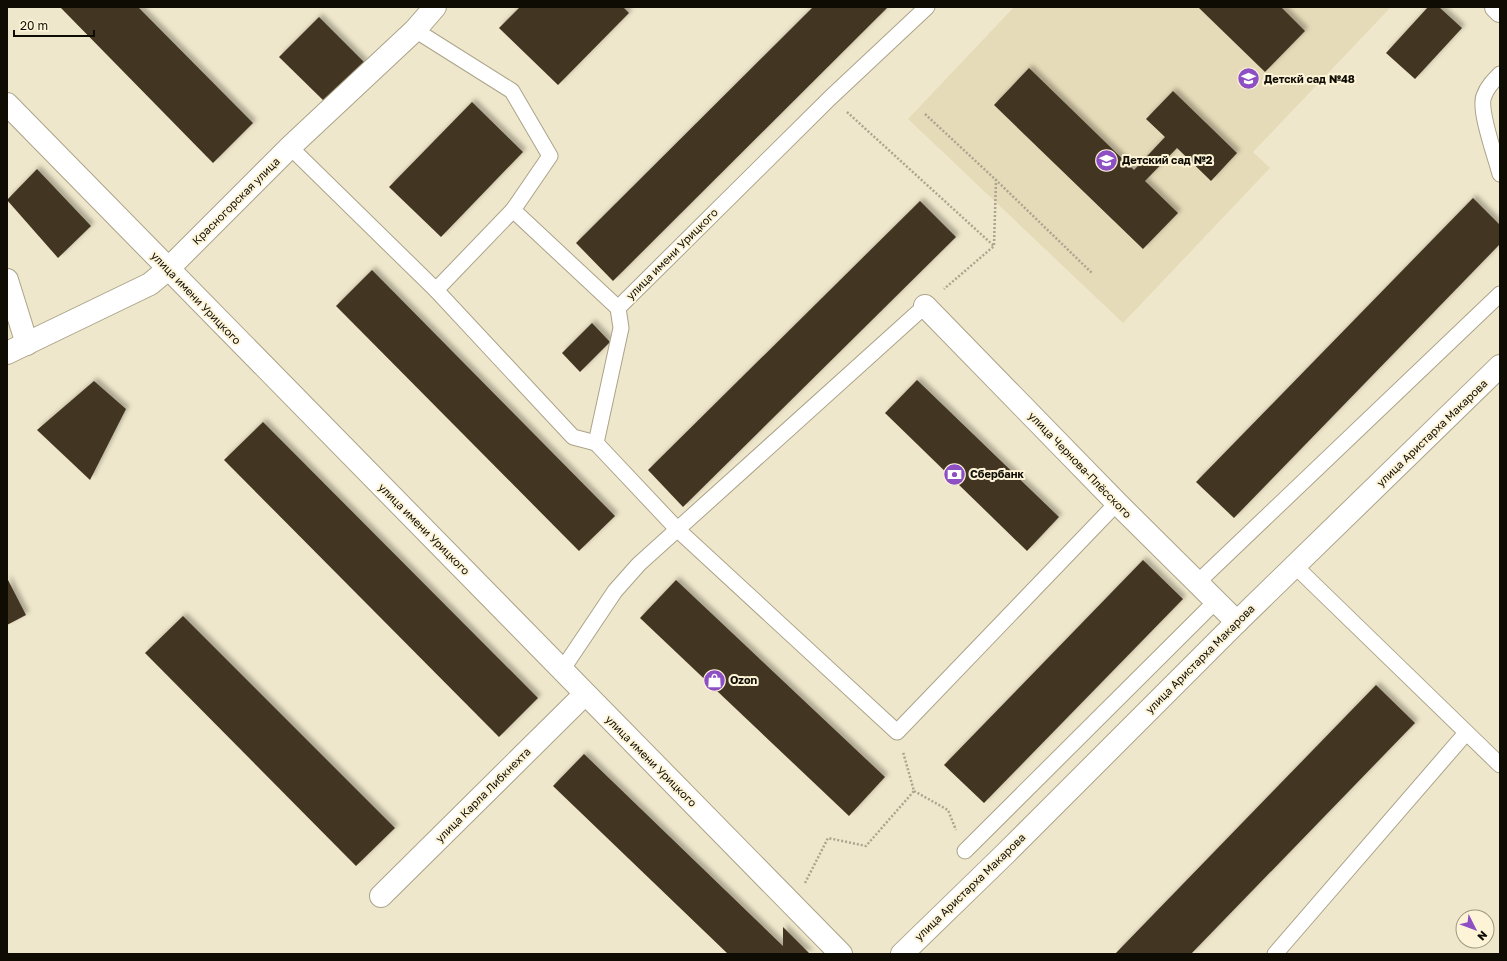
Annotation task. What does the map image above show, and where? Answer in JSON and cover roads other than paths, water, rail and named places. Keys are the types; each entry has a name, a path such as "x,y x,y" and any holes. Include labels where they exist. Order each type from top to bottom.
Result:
{"street":[{"name":"Красногорская улица","path":"7,354 150,284 168,269 290,147 415,30 435,7"},
{"path":"1496,7 1500,11"},
{"name":"улица имени Урицкого","path":"7,104 841,954"},
{"path":"7,280 27,344"},
{"name":"улица Чернова-Плёсского","path":"925,306 1117,503 1237,622"},
{"name":"улица Аристарха Макарова","path":"902,954 1237,622 1500,366"},
{"name":"улица Карла Либкнехта","path":"381,896 585,694"}],"lane":[{"name":"улица имени Урицкого","path":"513,210 618,308 831,96 927,7"},
{"path":"415,30 512,91 550,156 513,210 436,290"},
{"path":"1500,74 1490,84 1483,97 1482,108 1500,174"},
{"path":"290,147 436,290 573,437 596,443 678,530 897,732 1117,503"},
{"path":"1197,583 1500,294"},
{"path":"562,670 615,591 639,564 925,306"},
{"path":"596,443 621,328 618,308"},
{"path":"1295,566 1500,765"},
{"path":"965,851 1216,601"},
{"path":"1275,954 1466,733"}],"place":[{"name":"Детскй сад №48","path":"1249,79"},
{"name":"Детский сад №2","path":"1107,160"},
{"name":"Сбербанк","path":"955,474"},
{"name":"Ozon","path":"715,680"}]}
